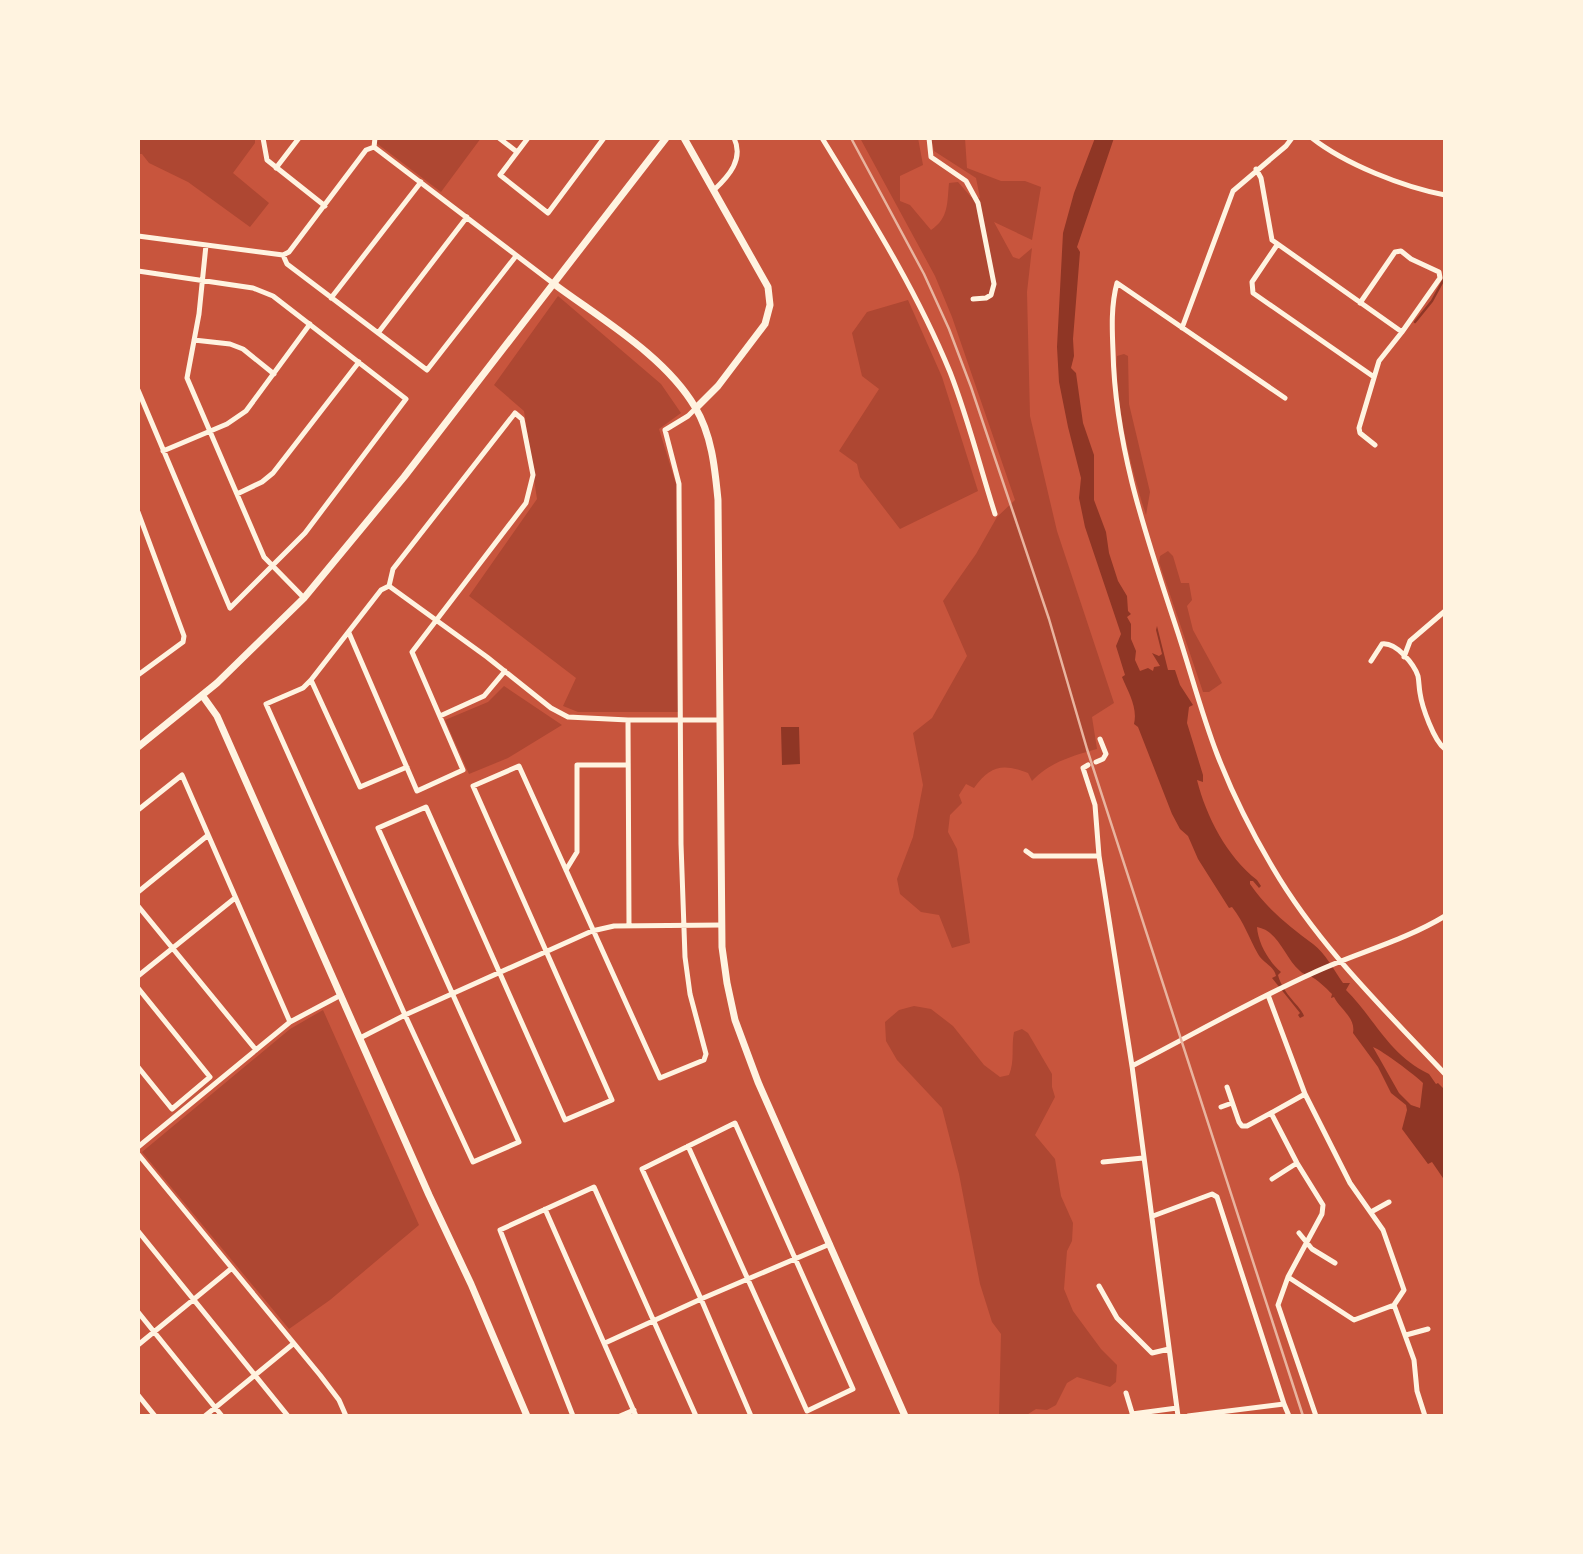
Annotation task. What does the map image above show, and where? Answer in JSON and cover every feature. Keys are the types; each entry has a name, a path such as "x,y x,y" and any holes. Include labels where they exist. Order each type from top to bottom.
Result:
{"street":[{"path":"263,138 267,159 325,206"},
{"path":"276,168 299,138"},
{"path":"374,147 375,138"},
{"path":"499,138 517,152"},
{"path":"528,138 500,175 548,213 604,138"},
{"path":"138,747 202,695 304,598 404,477 666,138"},
{"path":"389,586 381,590 303,688 266,704 473,1162 519,1142 378,828 426,807 565,1120 612,1100 473,786 519,766 660,1078 704,1060 706,1054 690,994 685,957 681,844 679,484 665,430 688,416 718,386 765,324 770,295 764,279 684,138"},
{"path":"714,190 737,161 738,148 734,138"},
{"path":"822,138 886,241 930,326 963,408 995,514"},
{"path":"929,138 931,157 966,181 978,203 994,284 991,295 973,299"},
{"path":"1182,328 1233,191 1292,138"},
{"path":"1312,138 1333,155 1421,190 1445,195"},
{"path":"374,147 658,363 677,382 696,408 708,438 716,479 722,925 727,983 735,1020 758,1082 905,1416"},
{"path":"138,236 283,255 289,253 366,150 374,147"},
{"path":"1256,169 1261,178 1272,240 1402,332"},
{"path":"331,298 421,182"},
{"path":"378,333 467,217"},
{"path":"206,245 187,378 264,557 304,598"},
{"path":"1277,245 1251,282 1252,293 1374,377"},
{"path":"1360,303 1395,252 1401,251 1411,259 1439,272 1440,278 1379,361 1359,428 1360,433 1375,445"},
{"path":"283,255 287,264 427,370 516,256"},
{"path":"138,271 253,288 273,296 406,399 305,533 230,608 138,390"},
{"path":"1285,398 1116,283 1113,298 1114,382 1119,425 1134,496 1216,751 1233,792 1274,869 1339,961 1445,1074"},
{"path":"163,451 236,419 246,411 310,324"},
{"path":"194,340 230,344 243,349 274,374"},
{"path":"237,494 262,482 273,473 359,362"},
{"path":"349,633 417,791 463,771 412,653 526,503 533,475 522,419 515,413 393,569 389,586"},
{"path":"138,512 184,636 183,642 138,675"},
{"path":"389,586 568,718 720,720"},
{"path":"1405,657 1410,641 1445,611"},
{"path":"1371,661 1382,644 1386,643 1405,657 1418,677 1420,694 1435,735 1445,749"},
{"path":"440,716 484,696 505,671"},
{"path":"311,680 360,787 407,767"},
{"path":"202,695 217,716 471,1284 527,1416"},
{"path":"628,720 629,926"},
{"path":"1096,762 1106,754 1100,739"},
{"path":"566,870 577,852 577,765 628,765"},
{"path":"1088,765 1083,768 1095,805 1100,856 1153,1216 1178,1416"},
{"path":"138,810 182,775 290,1022"},
{"path":"138,892 207,836"},
{"path":"1026,850 1033,856 1100,856"},
{"path":"138,976 235,898"},
{"path":"138,906 256,1050"},
{"path":"1132,1066 1270,993 1339,961 1427,927 1445,916"},
{"path":"360,1038 405,1015 593,931 614,926 722,925"},
{"path":"138,988 210,1077 172,1109 138,1067"},
{"path":"1270,993 1305,1094 1350,1183 1383,1230 1405,1290 1394,1305 1354,1320 1288,1277"},
{"path":"138,1147 290,1022 341,995"},
{"path":"1227,1087 1242,1126 1247,1126 1305,1094"},
{"path":"1221,1107 1232,1103"},
{"path":"1270,1113 1323,1206 1322,1214 1288,1277 1278,1305 1316,1416"},
{"path":"688,1146 807,1411 853,1389 735,1123 688,1146 642,1169 751,1416"},
{"path":"138,1154 320,1375 339,1400 346,1416"},
{"path":"1111,1154 1112,1161"},
{"path":"1103,1162 1143,1158"},
{"path":"1272,1179 1297,1163"},
{"path":"573,1416 500,1230 594,1187 696,1416"},
{"path":"1153,1216 1212,1194 1217,1196 1289,1416"},
{"path":"1371,1212 1389,1202"},
{"path":"545,1209 635,1413 620,1416"},
{"path":"138,1231 288,1416"},
{"path":"1299,1233 1312,1249 1335,1263"},
{"path":"605,1343 830,1244"},
{"path":"138,1345 232,1268"},
{"path":"1099,1286 1117,1318 1152,1353 1169,1349"},
{"path":"1394,1305 1414,1360 1425,1416"},
{"path":"138,1312 222,1416"},
{"path":"1406,1335 1428,1329"},
{"path":"205,1416 293,1344"},
{"path":"1126,1392 1132,1415 1177,1408"},
{"path":"138,1395 155,1416"},
{"path":"1188,1416 1230,1413 1284,1404"}],"shaded area":[{"path":"138,138 255,138 255,143 233,173 269,203 250,227 188,182 149,163 142,154 138,154"},
{"path":"378,138 481,138 441,192 375,142"},
{"path":"860,138 918,138 923,165 900,176 900,201 910,205 931,230 944,215 949,183 958,182 971,197 980,198 976,178 934,151 931,138 965,138 967,168 1001,181 1025,181 1041,187 1032,240 994,222 1013,257 1019,259 1032,248 1027,292 1030,416 1057,531 1114,703 1092,717 1097,749 1054,764 1032,781 1028,773 1011,768 997,768 974,788 966,784 959,795 962,803 950,815 948,832 957,849 970,943 952,948 939,915 921,912 900,894 897,879 913,837 923,785 913,733 932,718 967,656 943,601 976,554 997,517 1015,500 952,317 935,276"},
{"path":"1095,138 1114,138 1077,247 1080,252 1071,368 1076,373 1083,423 1094,455 1094,500 1106,532 1118,581 1127,596 1128,611 1131,614 1127,617 1131,624 1135,660 1140,671 1148,668 1153,671 1154,667 1160,666 1152,653 1159,656 1162,654 1157,626 1168,670 1175,670 1180,685 1193,705 1189,707 1187,723 1203,775 1203,782 1197,780 1206,808 1227,848 1257,880 1261,886 1259,888 1253,881 1250,881 1250,884 1271,909 1317,948 1343,983 1350,983 1346,990 1393,1047 1429,1074 1436,1084 1445,1090 1445,1181 1432,1162 1428,1164 1402,1129 1406,1105 1391,1093 1378,1067 1353,1033 1347,1014 1334,997 1331,998 1332,994 1324,986 1294,965 1271,934 1257,927 1265,952 1281,972 1278,975 1280,982 1304,1016 1300,1018 1300,1013 1272,978 1276,976 1273,970 1258,954 1240,918 1232,907 1229,908 1198,859 1188,836 1180,829 1138,727 1134,724 1134,706 1122,677 1125,675 1116,646 1121,634 1085,527 1079,498 1081,478 1059,382 1057,347 1063,233 1074,193","holes":["1373,1047 1423,1083 1420,1108 1411,1105 1399,1093"]},
{"path":"558,296 661,384 681,413 659,429 676,484 678,712 578,712 563,706 576,678 469,596 537,499 524,411 494,385"},
{"path":"908,300 942,377 978,491 900,529 860,477 857,464 839,451 879,389 862,376 852,333 867,312"},
{"path":"1117,356 1128,356 1129,404 1150,492 1146,515 1121,415"},
{"path":"1168,551 1173,556 1181,583 1189,583 1192,600 1187,606 1193,630 1222,683 1209,692 1203,692 1159,562 1160,556"},
{"path":"504,686 562,725 508,758 469,774 445,720 488,702"},
{"path":"781,727 799,727 800,764 782,765"},
{"path":"914,1006 931,1009 953,1026 984,1065 1000,1077 1009,1075 1014,1032 1022,1029 1028,1033 1052,1074 1055,1097 1035,1135 1055,1159 1061,1196 1073,1223 1072,1241 1067,1251 1064,1289 1073,1311 1101,1349 1117,1365 1116,1382 1110,1387 1077,1377 1067,1383 1056,1405 1047,1410 1036,1409 1025,1416 999,1416 1001,1334 992,1322 980,1284 959,1174 942,1108 897,1060 886,1041 885,1022 899,1010"},
{"path":"323,1010 419,1225 330,1300 289,1329 142,1152 290,1029"}],"waterway":[{"path":"1415,322 1432,301 1445,277"}],"railway":[{"path":"851,138 924,274 971,387 1049,619 1087,749 1303,1416"}]}
